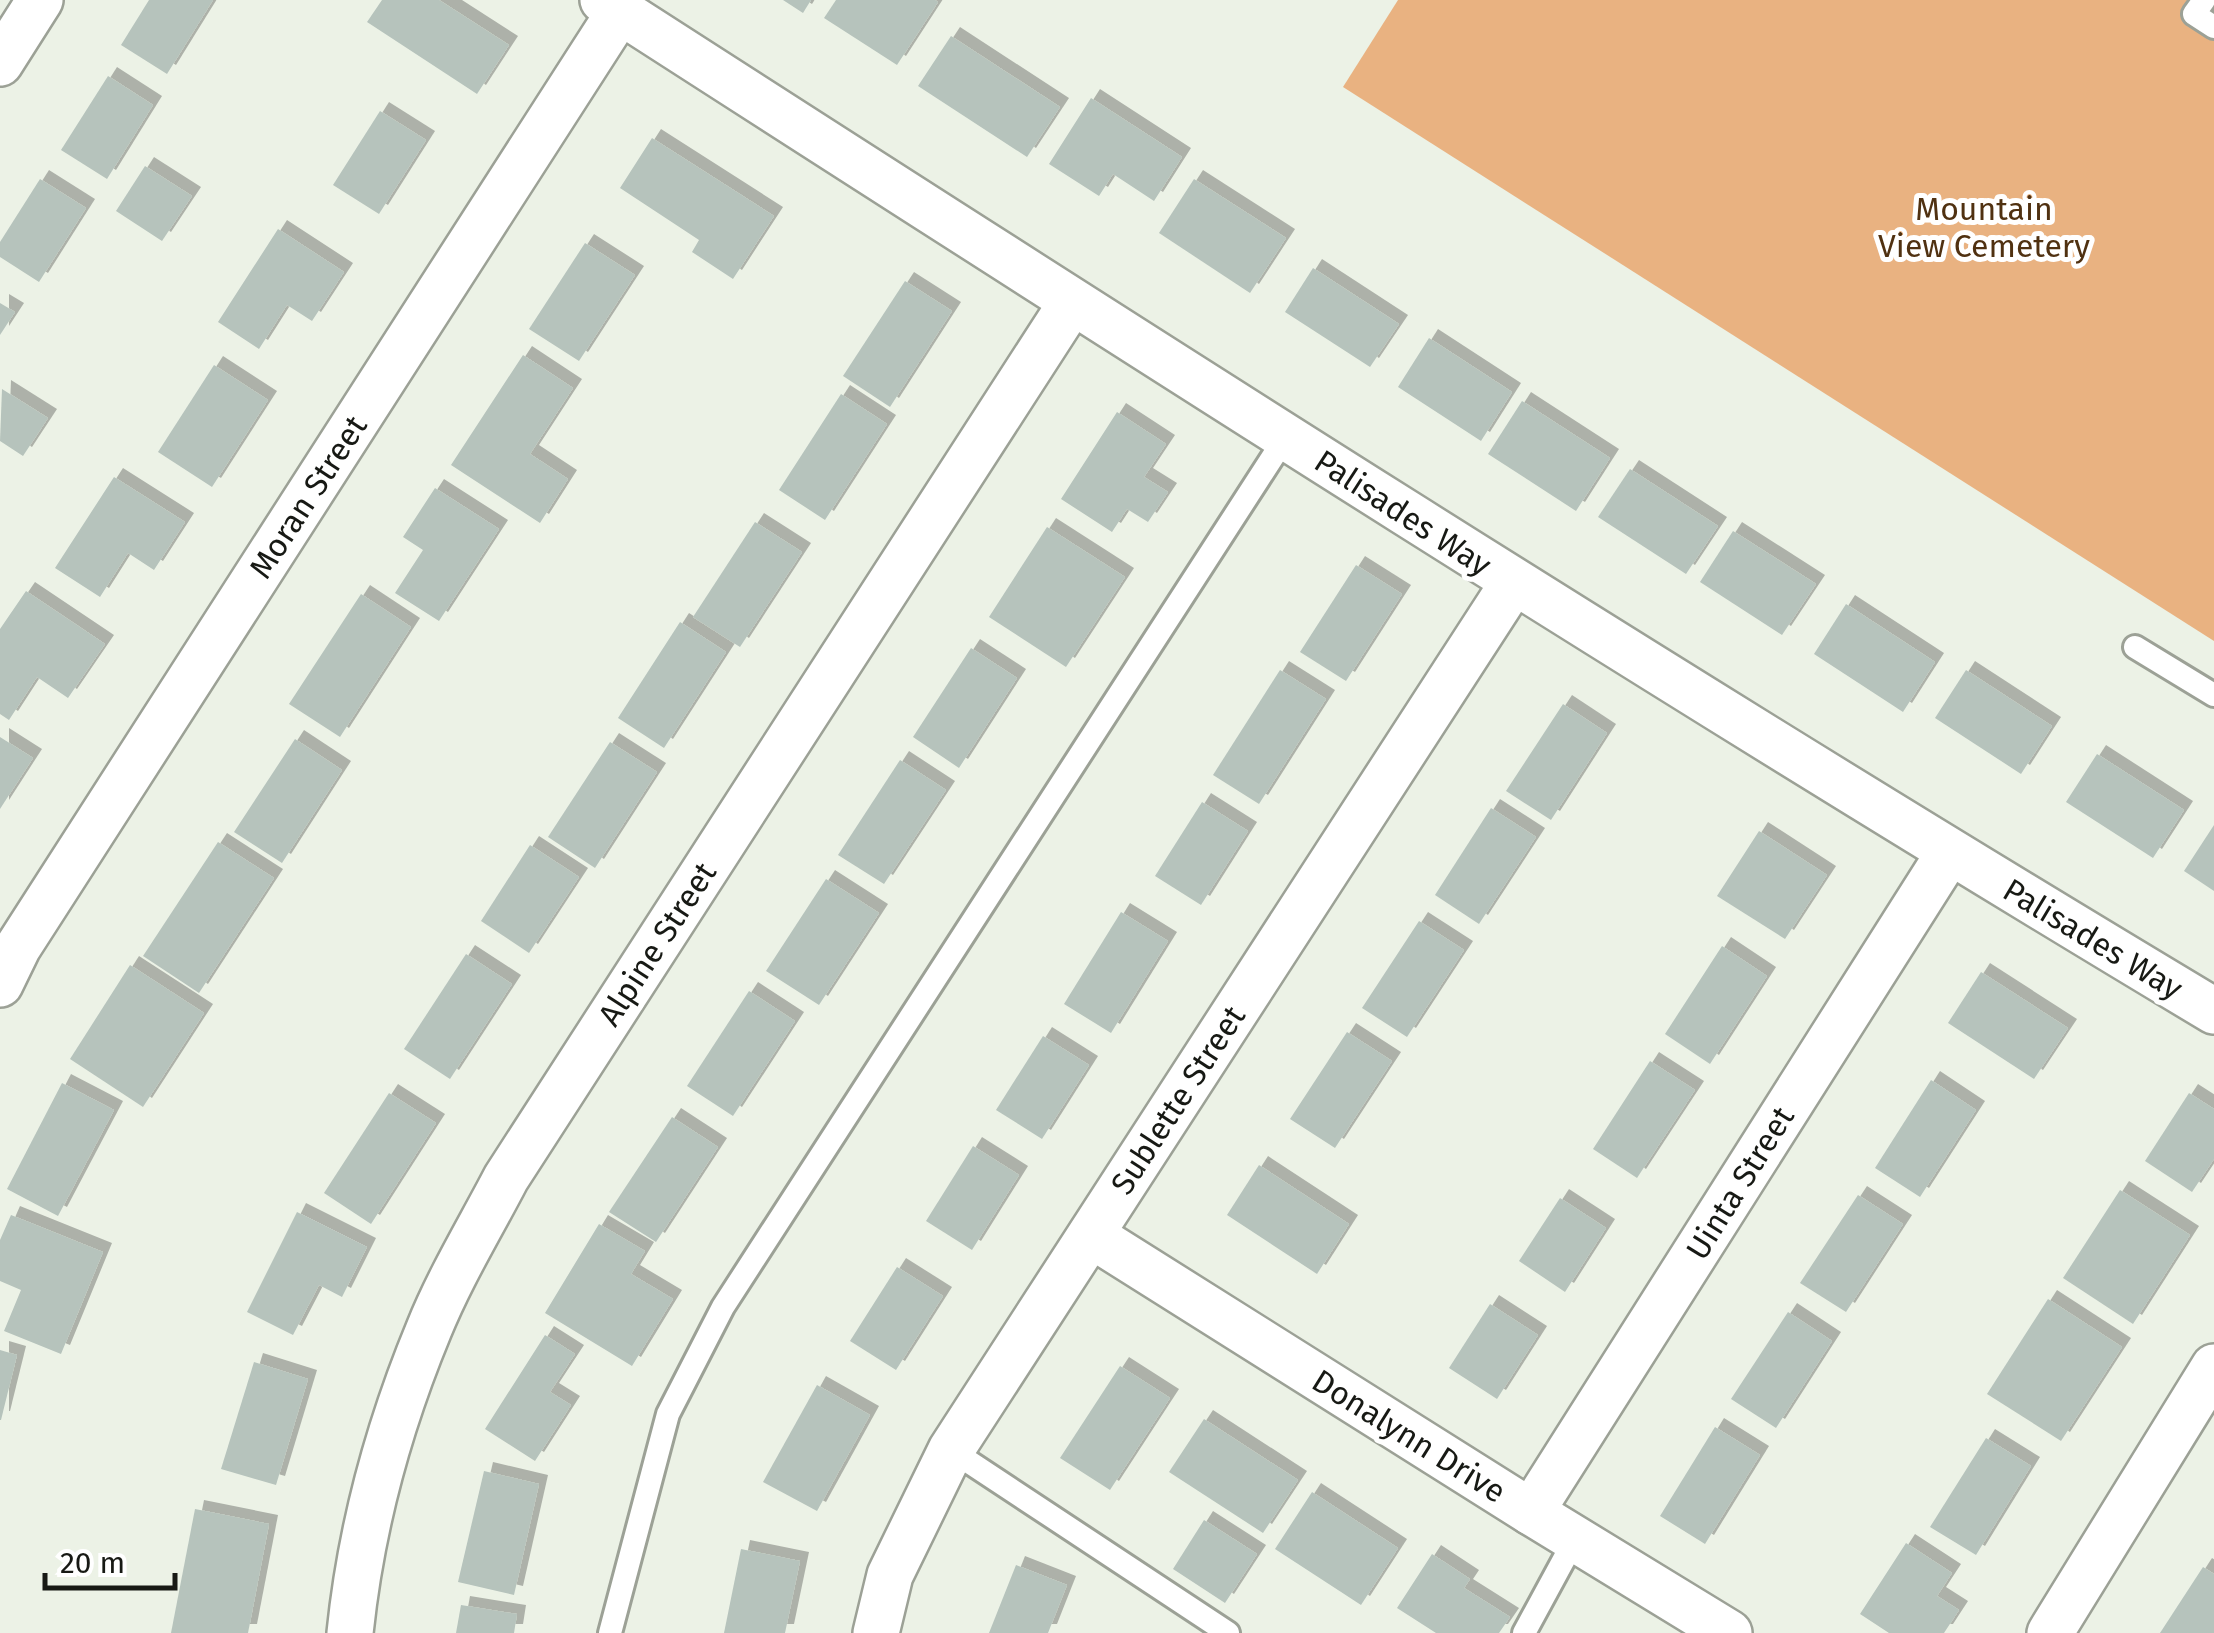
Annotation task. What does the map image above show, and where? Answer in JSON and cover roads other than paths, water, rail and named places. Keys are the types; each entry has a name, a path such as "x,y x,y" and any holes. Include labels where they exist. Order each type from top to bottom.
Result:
{"street":[{"path":"0,62 40,0"},
{"name":"Palisades Way","path":"611,6 1513,584 2214,1011"},
{"name":"Moran Street","path":"0,984 18,947 611,6"},
{"name":"Alpine Street","path":"350,1633 357,1568 383,1450 430,1326 506,1178 1072,302"},
{"name":"Sublette Street","path":"876,1633 890,1575 952,1450 1513,584"},
{"name":"Uinta Street","path":"1531,1512 1949,853"},
{"name":"Donalynn Drive","path":"1090,1235 1730,1633"},
{"path":"2050,1633 2214,1367"}],"lane":[{"path":"2204,0 2194,14 2214,27"},
{"path":"610,1633 668,1414 724,1308 1285,438"},
{"path":"2135,648 2214,695"},
{"path":"952,1450 1228,1633"},
{"path":"1524,1633 1575,1539"}],"park label":[{"name":"Mountain View Cemetery","path":"1984,228"}]}
